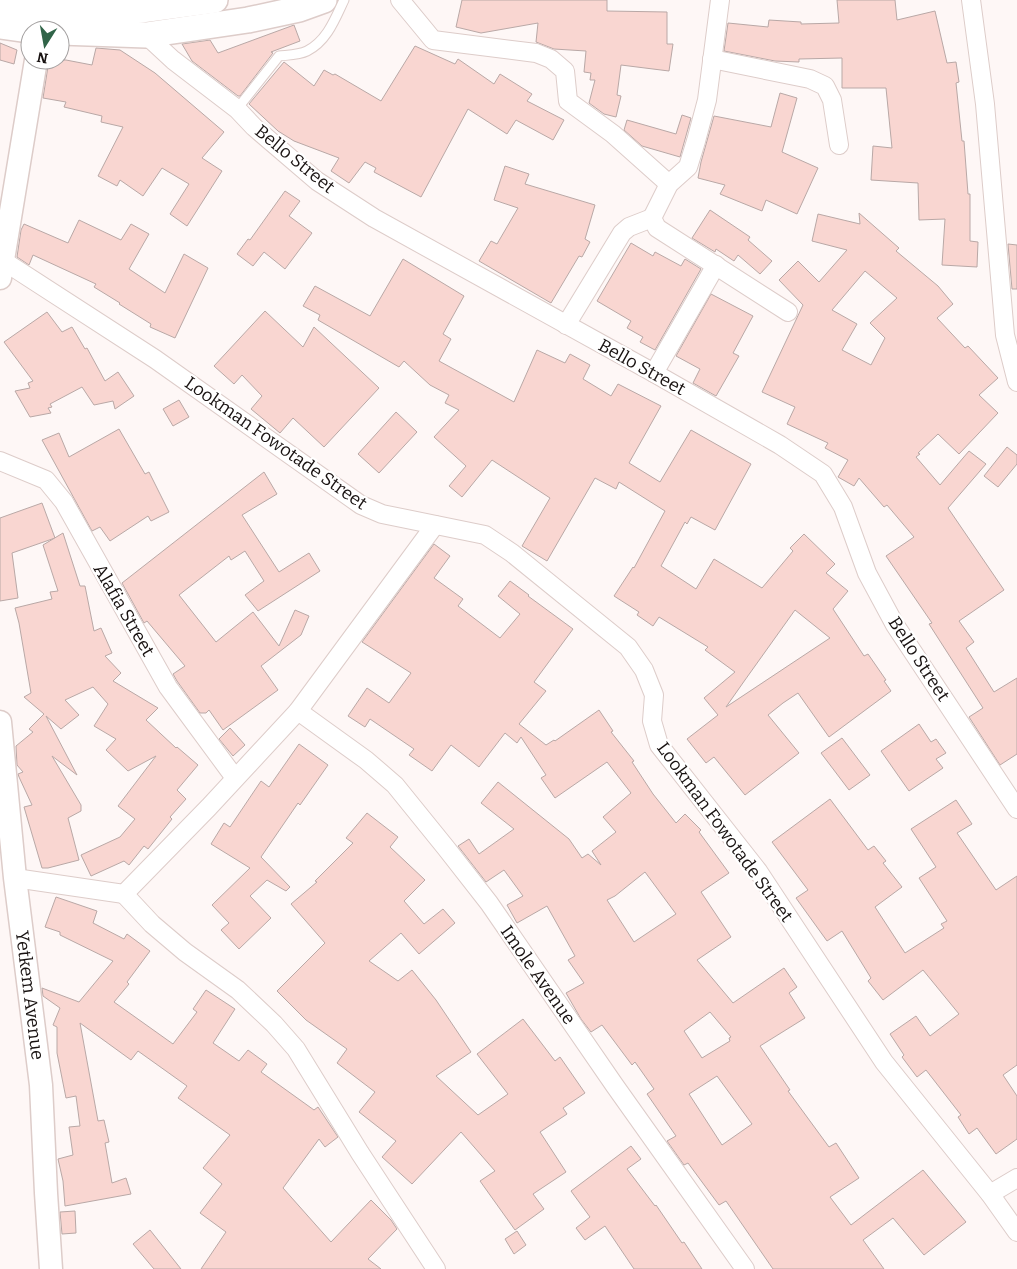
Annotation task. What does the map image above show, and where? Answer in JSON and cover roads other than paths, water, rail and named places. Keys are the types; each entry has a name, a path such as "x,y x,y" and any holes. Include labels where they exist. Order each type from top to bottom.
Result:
{"main road":[{"path":"0,4 50,12 133,11 161,4 215,0"},
{"path":"70,32 146,35 248,20 299,9 324,0"},
{"path":"0,26 20,29"}],"street":[{"path":"400,0 433,40 536,53 551,59 565,71 568,100 613,134 670,184"},
{"path":"566,325 622,233 652,218 670,184 688,167 707,100 720,0"},
{"path":"971,0 985,104 1005,335 1017,382"},
{"name":"Bello Street","path":"146,35 173,60 237,109 254,127 326,186 374,218 654,373 780,445 823,474 843,507 867,573 895,625 1017,810"},
{"path":"712,59 810,79 825,86 832,100 839,145"},
{"path":"1,269 34,70"},
{"path":"652,218 657,228 788,312"},
{"path":"654,373 716,265"},
{"name":"Lookman Fowotade Street","path":"1,269 155,360 361,505 382,514 485,535 512,553 628,647 644,670 654,695 652,721 659,745 758,871 884,1062 990,1194 1017,1232"},
{"name":"Alafia Street","path":"0,461 46,480 64,502 168,687 234,778"},
{"path":"124,894 209,807 298,711 435,525"},
{"name":"Imole Avenue","path":"298,711 366,760 395,785 446,848 489,903 615,1086 745,1269"},
{"name":"Yetkem Avenue","path":"0,722 15,878 41,1085 51,1269"},
{"path":"15,878 124,894 152,924 185,952 238,990 274,1024 296,1050 360,1153 436,1269"},
{"path":"990,1194 1017,1178"}],"lane":[{"path":"237,109 279,56 306,52 324,38 344,0"}]}
